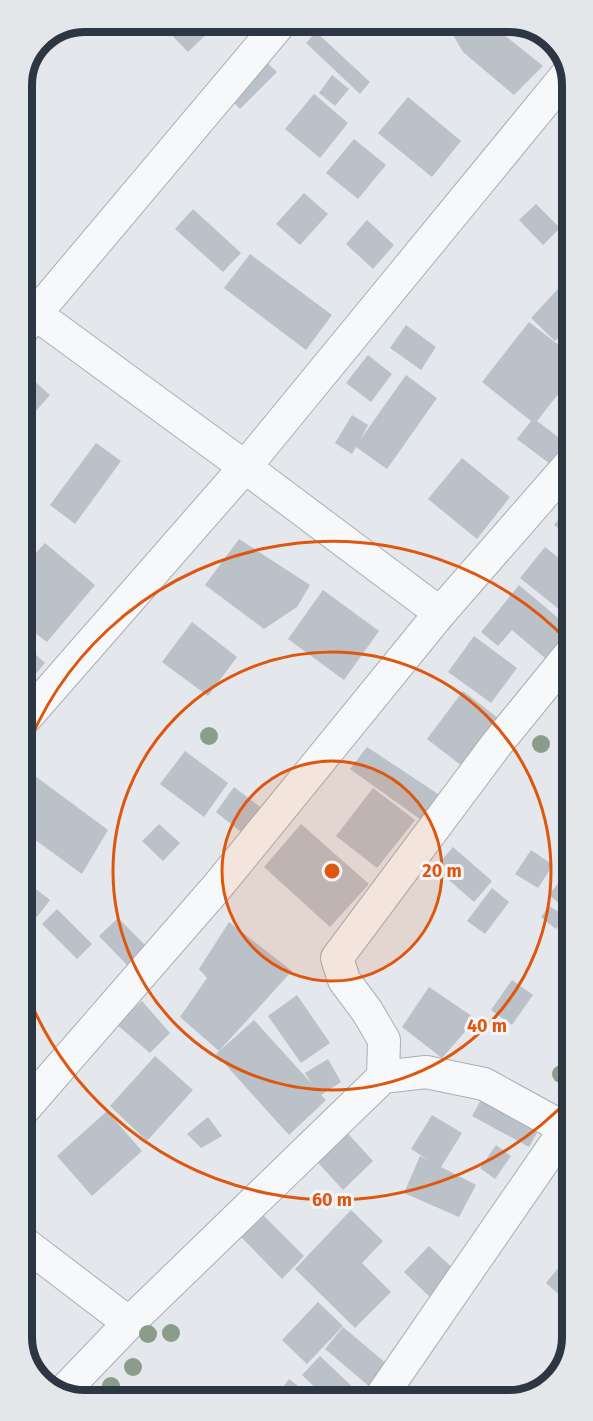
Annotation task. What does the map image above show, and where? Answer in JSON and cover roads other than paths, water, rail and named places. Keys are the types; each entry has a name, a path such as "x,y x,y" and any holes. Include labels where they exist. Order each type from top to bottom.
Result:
{"street":[{"path":"32,309 272,32"},
{"path":"32,711 245,467 562,81"},
{"path":"32,320 245,467 440,614"},
{"path":"32,1100 217,887 440,614 562,473"},
{"path":"383,1077 384,1040 367,1011 344,980 337,958 496,745 562,664"},
{"path":"68,1387 129,1323 383,1077 426,1072 484,1084 562,1122"},
{"path":"386,1390 562,1135"},
{"path":"32,1249 129,1323"}]}
